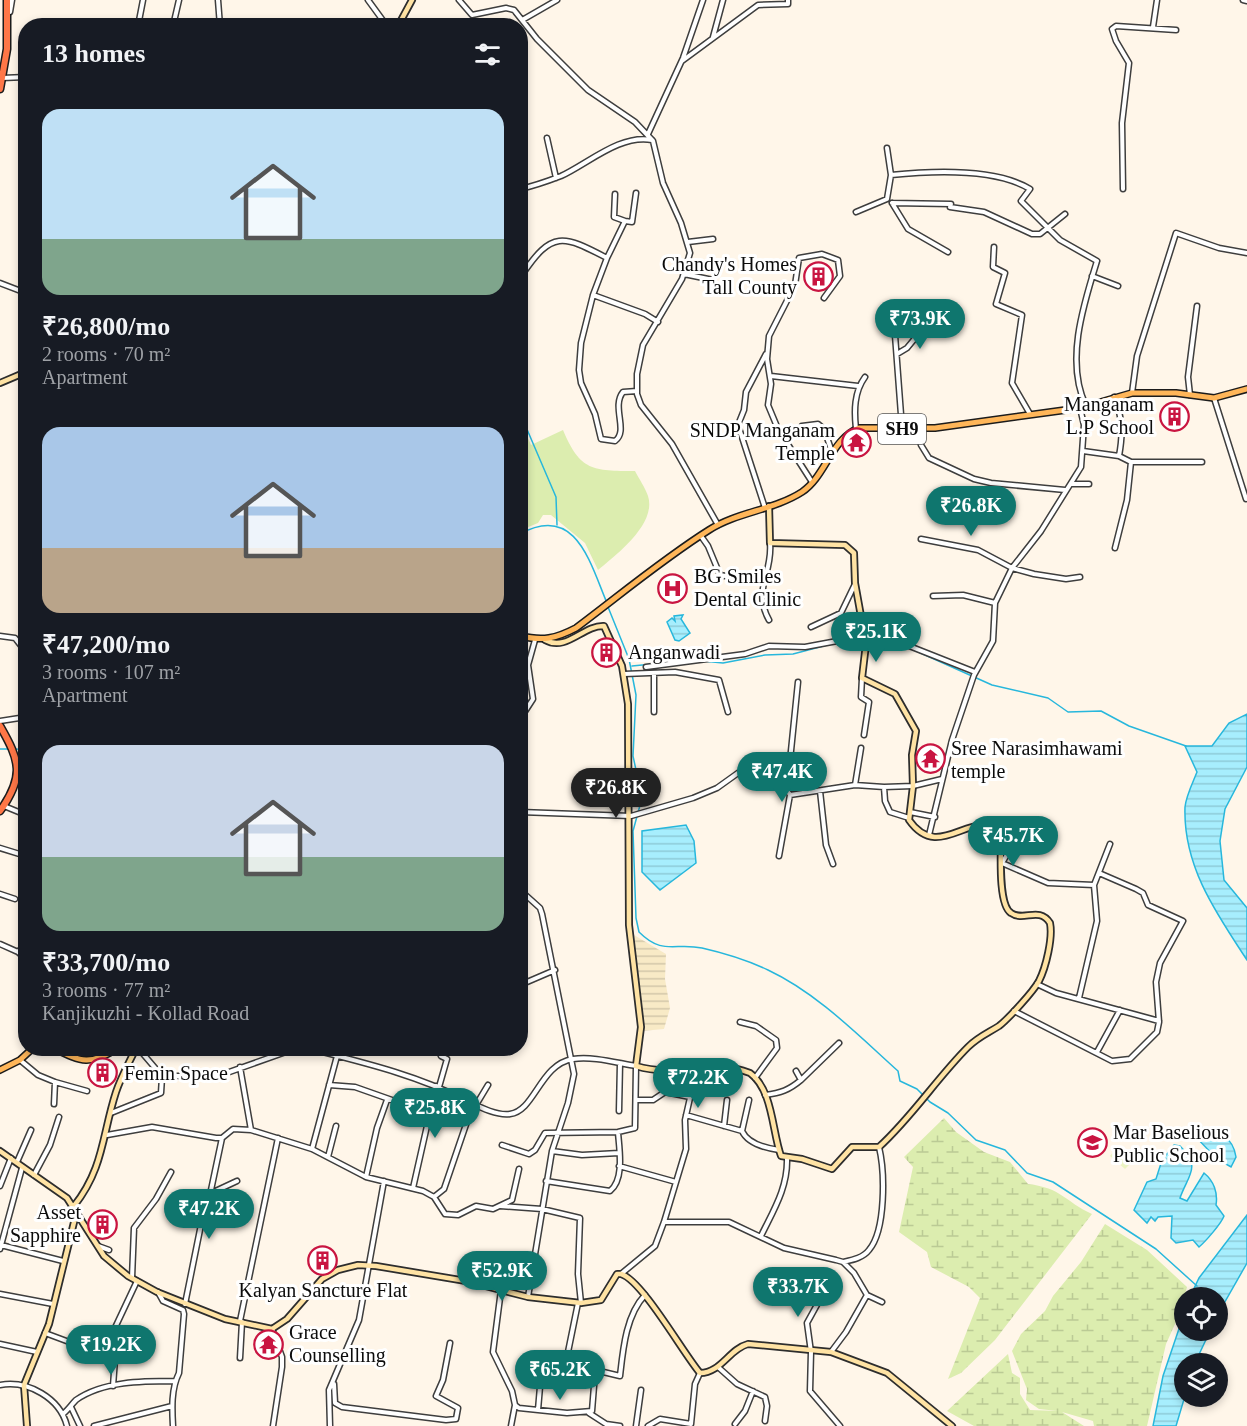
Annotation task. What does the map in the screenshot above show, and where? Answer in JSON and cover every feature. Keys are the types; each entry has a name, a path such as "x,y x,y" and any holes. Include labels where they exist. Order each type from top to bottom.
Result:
{"highway":[{"path":"0,89 8,21 7,0"},
{"path":"0,726 18,763 17,781 2,808"}],"main road":[{"name":"SH9","path":"528,638 545,640 576,628 718,525 804,490 832,452 856,429 868,427 917,429 1083,407 1132,393 1176,393 1214,398 1247,389"},
{"path":"0,1070 24,1056"},
{"path":"70,1056 82,1062 93,1061 103,1056"}],"street":[{"path":"8,21 12,0"},
{"path":"140,18 143,0"},
{"path":"175,18 179,0"},
{"path":"218,0 219,18"},
{"path":"368,0 381,18"},
{"path":"402,18 412,0"},
{"path":"459,0 472,15 510,8 523,18"},
{"path":"526,18 557,0"},
{"path":"648,134 681,62 703,0"},
{"path":"713,38 723,0"},
{"path":"681,62 758,5 788,4 788,0"},
{"path":"1153,27 1157,0"},
{"path":"528,25 537,39 588,90 648,134 653,141 663,183 688,242 690,253 684,274 644,345 637,391 641,405 672,444 718,525"},
{"path":"1123,189 1122,123 1129,63 1116,41 1112,28 1116,26 1153,27 1176,30"},
{"path":"2,78 18,77"},
{"path":"547,138 556,178"},
{"path":"528,187 556,178 625,142 640,139 653,141"},
{"path":"887,148 891,175 888,199"},
{"path":"891,175 917,172 960,173 1020,183 1030,189 1021,201 1046,228 1060,240 1097,260 1084,303 1076,366 1076,381 1083,407 1084,425 1081,467 1041,531 1012,568 995,603 993,641 971,681 949,748 929,835"},
{"path":"615,194 614,217 632,222 636,193"},
{"path":"888,199 908,229 948,252"},
{"path":"856,212 888,199"},
{"path":"892,203 951,205 984,212 1032,234 1040,234 1065,214"},
{"path":"625,221 607,258 593,295 581,343 579,370 581,383 595,414 601,439 615,441 618,439 621,434 618,415 620,396 623,392 637,391"},
{"path":"1132,393 1137,356 1176,234 1220,249 1247,254"},
{"path":"528,268 543,249 561,239 570,240 607,258"},
{"path":"688,242 713,239"},
{"path":"994,247 993,267 1005,273 996,304 1022,315 1012,383 1030,414"},
{"path":"812,482 773,420 768,405 771,376 768,351 769,336 795,285 799,258 822,254 838,260 840,276 824,298"},
{"path":"684,274 712,280"},
{"path":"1092,276 1118,286"},
{"path":"0,283 18,290"},
{"path":"593,295 645,314 658,322"},
{"path":"1190,395 1188,377 1197,306"},
{"path":"887,315 895,335 902,429"},
{"path":"897,355 907,348 921,331"},
{"path":"768,351 746,392 744,410 738,424 767,507 770,560 763,583 761,602 769,620"},
{"path":"0,383 18,375"},
{"path":"771,376 858,386"},
{"path":"856,429 858,386 865,377"},
{"path":"1114,397 1122,415 1123,434 1119,456"},
{"path":"1214,398 1246,499"},
{"path":"802,426 818,424 824,429 832,452"},
{"path":"917,429 921,445 929,458 957,472 991,483 1065,490"},
{"path":"1083,451 1119,456 1131,462 1202,462"},
{"path":"1115,548 1127,500 1131,462"},
{"path":"1070,484 1089,484"},
{"path":"700,536 708,546 720,575 763,583"},
{"path":"921,539 978,550 1012,568 1066,579 1080,578"},
{"path":"770,543 849,546 855,558 855,583 865,639 861,696 868,702 864,735"},
{"path":"811,627 841,613 855,583"},
{"path":"933,596 963,595 995,603"},
{"path":"502,1145 529,1154 535,1150 545,1133 618,1132 635,1128 636,1066 641,1028 629,925 628,704 624,674 604,626 593,628 563,643 555,644 545,640"},
{"path":"0,636 15,638 18,642"},
{"path":"646,667 745,654 769,646 805,647 889,638 975,673"},
{"path":"528,707 533,699 528,665 535,640"},
{"path":"624,674 675,672 719,680 723,685 728,712"},
{"path":"654,673 654,712"},
{"path":"312,1149 336,1056 406,1073 474,1104 502,1113 516,1112 530,1098 546,1074 562,1062 572,1059 636,1066 660,1072 728,1066 750,1072 755,1078 764,1095 781,1156 802,1159 832,1169 852,1147 879,1147 897,1131 919,1101 977,1038 1000,1025 1037,984 1042,970 1050,922 1036,913 1016,915 1008,910 1002,896 1001,838 991,828 972,825 952,836 929,835 917,830 909,815 913,786 912,755 917,737 914,725 895,694 862,678"},
{"path":"779,856 789,793 798,682"},
{"path":"0,721 18,718"},
{"path":"855,785 861,748"},
{"path":"528,812 629,816 649,812 717,788 742,772 771,779 789,793 855,785 913,786 942,778"},
{"path":"884,787 885,801 890,812 934,817"},
{"path":"820,791 826,845 833,864"},
{"path":"2,808 18,813"},
{"path":"1002,862 1018,836"},
{"path":"1079,998 1097,921 1094,885 1110,844"},
{"path":"0,848 18,854"},
{"path":"1002,862 1048,883 1094,885"},
{"path":"1013,1011 1112,1061 1130,1059 1150,1042 1157,1032 1160,1022 1155,995 1160,963 1183,921 1148,905 1143,893 1137,889 1099,873"},
{"path":"0,894 15,899"},
{"path":"528,897 540,908 555,970 574,1074 571,1093 552,1150 528,1297"},
{"path":"0,944 18,952"},
{"path":"528,982 555,970"},
{"path":"1037,984 1056,993 1160,1022"},
{"path":"1096,1052 1120,1010"},
{"path":"740,1022 756,1026 776,1040 777,1048 755,1078"},
{"path":"764,1095 784,1093 801,1080 839,1043"},
{"path":"74,1206 95,1175 117,1090 133,1056"},
{"path":"111,1113 161,1093 162,1076 144,1056"},
{"path":"162,1076 218,1076 273,1056"},
{"path":"413,1188 432,1106 447,1059 441,1056"},
{"path":"20,1060 38,1075 87,1091"},
{"path":"619,1111 620,1064"},
{"path":"240,1067 251,1130"},
{"path":"272,1329 287,1318 309,1292 329,1274 349,1267 369,1265 466,1281 528,1297 580,1303 601,1300 614,1278 655,1246 686,1149 686,1115 693,1069"},
{"path":"796,1071 801,1080"},
{"path":"54,1104 56,1082"},
{"path":"329,1085 355,1087 406,1105 432,1106"},
{"path":"434,1197 444,1189 474,1104 488,1085"},
{"path":"636,1100 653,1100 665,1092 690,1097"},
{"path":"366,1177 372,1146 387,1100"},
{"path":"724,1126 728,1100"},
{"path":"749,1100 743,1135 760,1147 779,1150"},
{"path":"686,1115 742,1131"},
{"path":"33,1176 50,1145 59,1117"},
{"path":"328,1157 336,1126"},
{"path":"107,1135 152,1127 222,1138"},
{"path":"185,1304 204,1203 211,1191 222,1138 233,1129 251,1130 312,1149 366,1177 413,1188 434,1197 442,1211 453,1216 473,1207 494,1209 512,1200 519,1169"},
{"path":"16,1162 31,1130"},
{"path":"546,1181 610,1191 615,1185 620,1166 618,1132"},
{"path":"240,1358 241,1321 278,1138"},
{"path":"664,1222 729,1222 784,1248 843,1263 863,1256 873,1243 882,1203 879,1147"},
{"path":"552,1150 582,1155 619,1153"},
{"path":"0,1151 67,1198 104,1256 135,1280 157,1292 225,1319 272,1329"},
{"path":"0,1185 11,1158"},
{"path":"761,1236 783,1191 787,1158"},
{"path":"620,1166 676,1182"},
{"path":"22,1168 0,1247 63,1261"},
{"path":"108,1355 113,1332 135,1280 134,1228 156,1199 171,1172"},
{"path":"211,1191 237,1181"},
{"path":"330,1426 329,1390 358,1320 384,1181"},
{"path":"500,1206 542,1209 577,1215 581,1221 578,1274 580,1303 568,1353 595,1359 594,1402 589,1413"},
{"path":"27,1426 24,1385 45,1333 76,1214"},
{"path":"98,1246 109,1250"},
{"path":"843,1263 867,1294 882,1302"},
{"path":"621,1274 639,1287 684,1354 700,1373"},
{"path":"501,1290 494,1332 494,1357 512,1390 515,1405 511,1426"},
{"path":"157,1292 163,1301 183,1310 184,1314 172,1406 173,1426"},
{"path":"824,1292 808,1321 811,1352 810,1393 840,1426"},
{"path":"0,1294 53,1304"},
{"path":"831,1352 846,1332 867,1294"},
{"path":"595,1370 621,1376 631,1320 635,1307 645,1295"},
{"path":"272,1329 282,1357 273,1426"},
{"path":"45,1333 115,1359 113,1386"},
{"path":"336,1377 333,1397 338,1406 452,1420 459,1415 458,1408 440,1400 436,1394 443,1380 450,1343"},
{"path":"0,1344 37,1352"},
{"path":"648,1426 660,1419 692,1424 694,1384 700,1373 718,1367 740,1346 748,1344 811,1352 831,1352 887,1373 952,1426"},
{"path":"538,1410 542,1363"},
{"path":"718,1367 737,1383 766,1400 765,1421"},
{"path":"63,1414 76,1400 113,1386 137,1381 175,1381"},
{"path":"0,1385 24,1385 42,1394 63,1414 67,1426"},
{"path":"636,1426 641,1390"},
{"path":"735,1424 746,1411 753,1391"},
{"path":"515,1405 538,1410 589,1413 605,1425 620,1426"},
{"path":"94,1426 172,1406"},
{"path":"71,1407 80,1426"}],"shaded area":[{"path":"634,935 666,954 665,979 670,1008 664,1029 642,1031"}],"green space":[{"path":"563,430 569,444 582,461 598,469 635,471 648,496 647,517 641,528 598,570 585,543 551,515 543,515 538,523 528,527 528,438 531,445"},
{"path":"944,1118 956,1132 984,1152 1010,1162 1028,1184 1056,1192 1092,1214 995,1340 961,1373 948,1379 980,1298 969,1287 931,1267 927,1252 899,1232 913,1167 904,1157"},
{"path":"1118,1146 1134,1160 1125,1169 1110,1156"},
{"path":"1105,1224 1147,1250 1187,1287 1174,1287 1174,1326 1166,1344 1147,1426 1094,1426 1093,1421 1062,1412 1084,1426 974,1426 947,1411 1008,1354 1012,1373 1020,1378 1020,1394 1030,1410 1058,1411 1039,1409 1026,1400 1027,1389 1012,1351 1021,1334 1045,1311 1053,1296 1081,1262"}],"water":[{"path":"683,615 681,619 690,633 679,641 675,640 667,622 672,618 675,621 674,616"},
{"path":"1247,714 1247,767 1225,809 1220,841 1224,880 1247,908 1247,960 1213,906 1189,849 1185,807 1197,772 1185,746 1212,746 1229,723"},
{"path":"686,825 694,841 696,863 660,890 642,872 642,831"},
{"path":"1199,1127 1218,1132 1228,1139 1236,1157 1231,1167 1217,1159 1191,1132"},
{"path":"1174,1145 1180,1146 1187,1153 1192,1166 1180,1198 1187,1201 1204,1173 1213,1183 1216,1205 1224,1216 1199,1247 1193,1240 1176,1243 1171,1238 1172,1216 1158,1217 1155,1221 1151,1217 1147,1223 1134,1210 1147,1182 1156,1179 1162,1160"},
{"path":"1247,1215 1247,1263 1228,1296 1228,1287 1195,1287 1199,1278"},
{"path":"1175,1341 1205,1341 1200,1353 1174,1353 1174,1407 1182,1407 1176,1426 1153,1426 1163,1376"}],"waterway":[{"path":"528,432 556,497 557,525"},
{"path":"528,531 539,526 555,526 568,532 587,555 607,603"},
{"path":"608,607 629,659 636,695 633,756 642,798 633,831 636,918 639,932 655,944 669,947 702,948 744,960 786,979 836,1016 898,1071 900,1081 917,1089 930,1102 948,1113 976,1140 1005,1150 1027,1173 1053,1182 1156,1249 1197,1286"},
{"path":"842,642 864,641"},
{"path":"869,641 888,642 914,650 992,685 1048,698 1068,712 1101,711 1129,726 1186,746"},
{"path":"703,661 723,663 765,655 793,654 831,644"},
{"path":"632,666 663,663"},
{"path":"0,749 8,749"}],"place":[{"name":"Chandy's Homes Tall County","path":"818,276"},
{"name":"Manganam L.P School","path":"1175,416"},
{"name":"SNDP Manganam Temple","path":"856,442"},
{"name":"BG Smiles Dental Clinic","path":"673,588"},
{"name":"Anganwadi","path":"607,652"},
{"name":"Sree Narasimhawami temple","path":"930,759"},
{"name":"Femin Space","path":"103,1073"},
{"name":"Mar Baselious Public School","path":"1092,1143"},
{"name":"Asset Sapphire","path":"102,1224"},
{"name":"Kalyan Sancture Flat","path":"323,1260"},
{"name":"Grace Counselling","path":"268,1344"}]}
